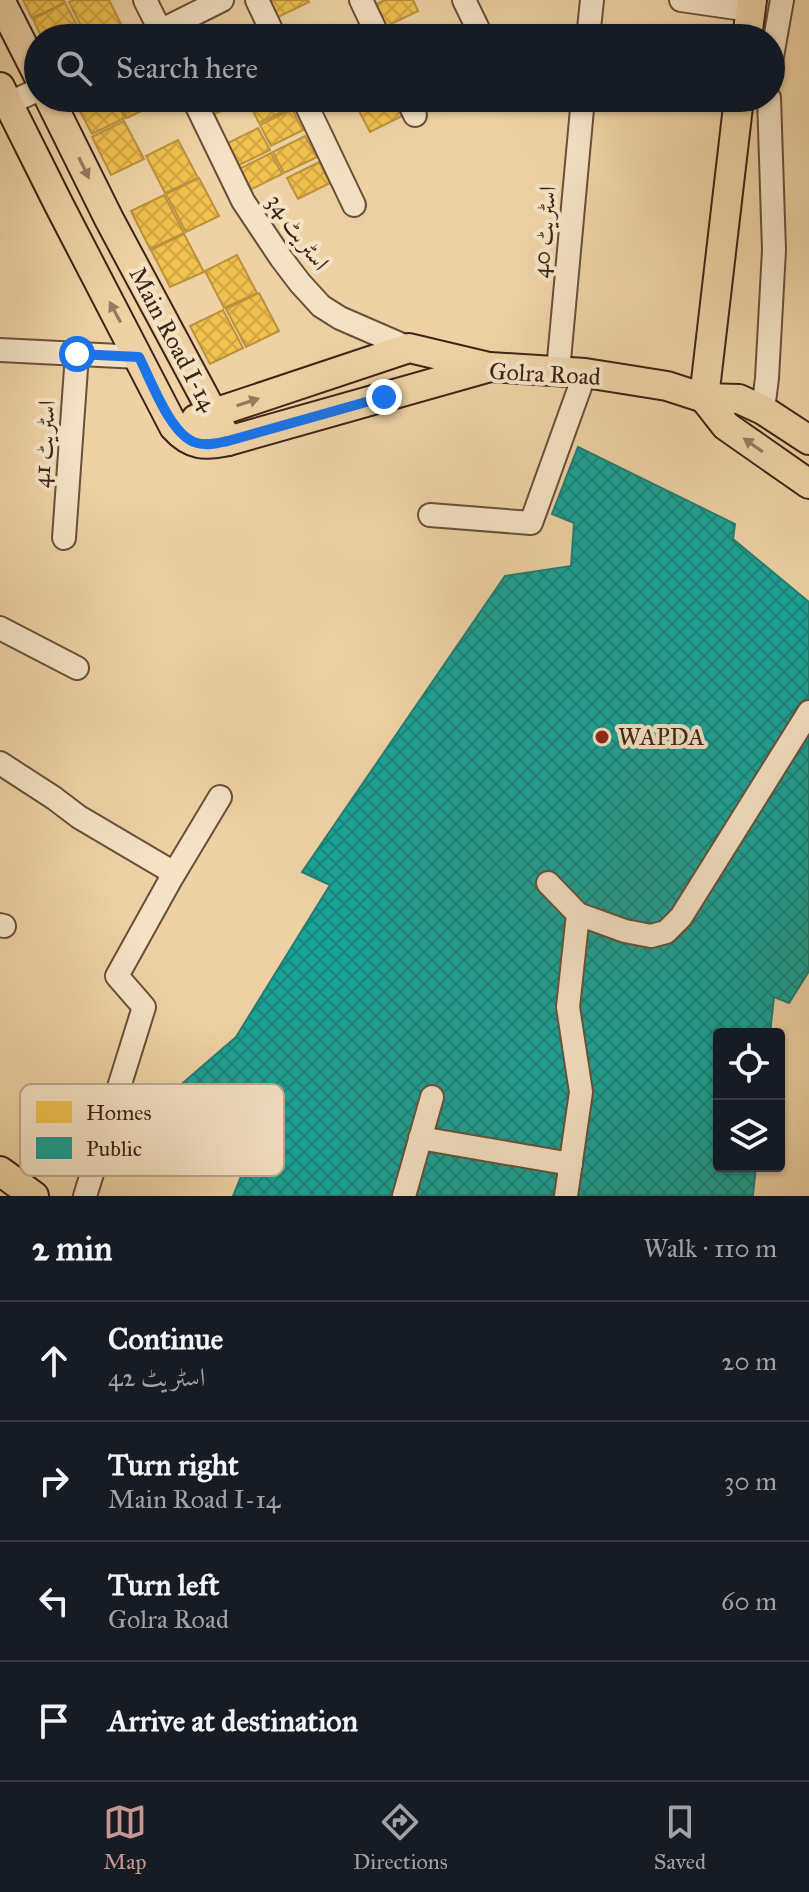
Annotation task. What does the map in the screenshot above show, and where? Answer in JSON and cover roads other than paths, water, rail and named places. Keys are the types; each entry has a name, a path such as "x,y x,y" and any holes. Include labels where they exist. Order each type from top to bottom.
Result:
{"main road":[{"path":"0,0 24,47"},
{"name":"Main Road I-14","path":"3,99 174,427 183,437 197,443 228,441 109,219 56,112"},
{"path":"737,112 704,398 726,426 809,484"},
{"path":"174,427 409,348 490,367"},
{"name":"Golra Road","path":"228,441 490,367 571,372 667,386 704,398 739,399 763,410 809,440"},
{"path":"0,1171 34,1196"}],"street":[{"path":"145,0 153,24"},
{"path":"179,24 222,0"},
{"path":"257,0 268,24"},
{"path":"361,0 372,24"},
{"path":"464,0 476,24"},
{"path":"589,24 592,0"},
{"path":"681,0 751,5"},
{"path":"778,24 782,0"},
{"path":"3,99 24,94"},
{"name":"اسٹریٹ 34","path":"200,112 243,201 300,283 321,306 340,318 409,348"},
{"path":"310,112 354,205"},
{"name":"اسٹریٹ 40","path":"430,515 531,523 571,372 582,112"},
{"path":"763,410 774,250 769,112"},
{"path":"0,350 139,357"},
{"name":"اسٹریٹ 41","path":"64,538 77,354"},
{"path":"0,628 77,668"},
{"path":"548,883 578,914 638,934 651,936 666,932 681,917 809,712"},
{"path":"0,763 79,817 174,873"},
{"path":"120,1084 144,1007 117,976 220,797"},
{"path":"566,1196 581,1092 568,1007 578,914"},
{"path":"404,1196 432,1097"},
{"path":"420,1138 571,1164"},
{"path":"85,1196 91,1176"}],"place":[{"name":"WAPDA","path":"602,737"}]}
